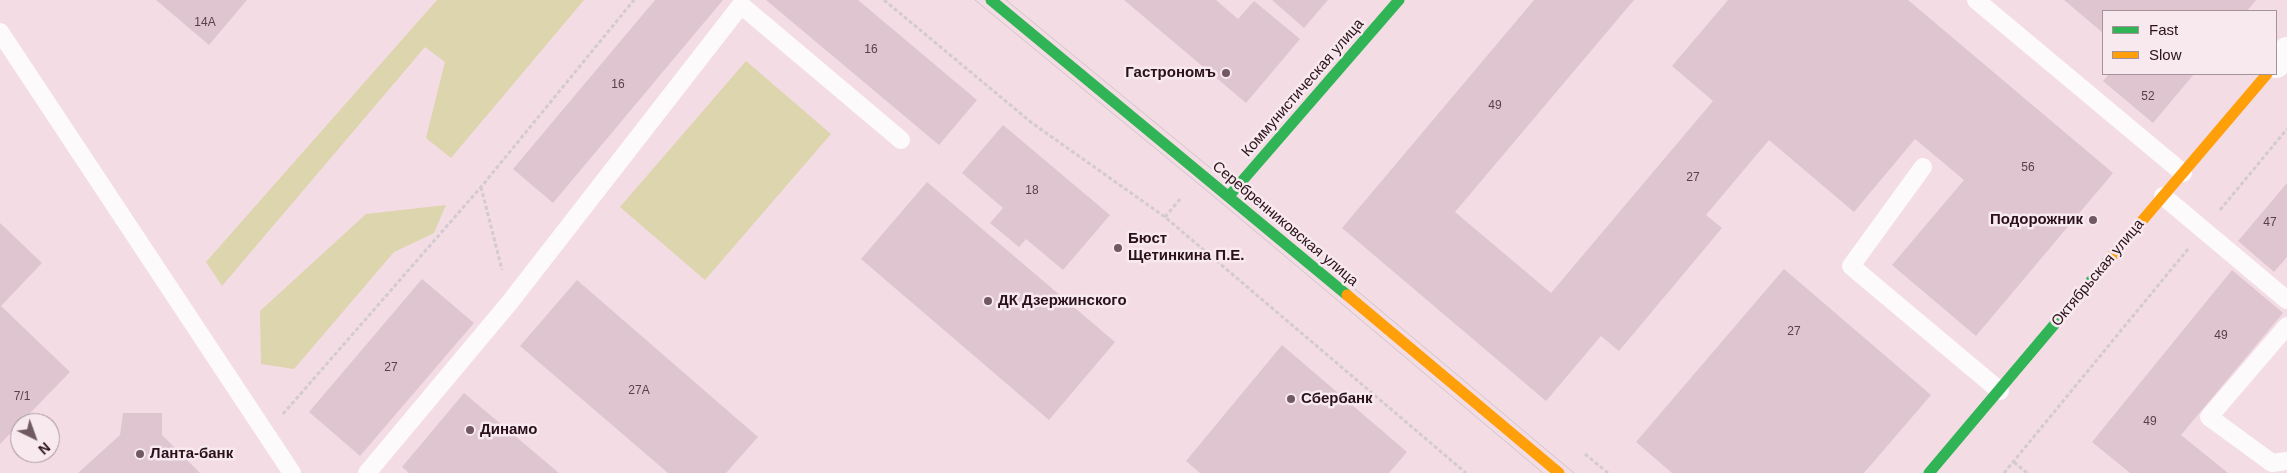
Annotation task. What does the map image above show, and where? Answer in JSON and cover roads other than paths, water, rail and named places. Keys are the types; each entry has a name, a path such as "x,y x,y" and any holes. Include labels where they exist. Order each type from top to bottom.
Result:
{"street":[{"name":"Серебренниковская улица","path":"990,0 1229,196 1559,473"},
{"name":"Коммунистическая улица","path":"1229,196 1399,0"},
{"path":"2277,63 2287,51"},
{"name":"Октябрьская улица","path":"1929,473 2266,75"}],"lane":[{"path":"1976,0 2183,173"},
{"path":"367,473 510,302 741,5 901,140"},
{"path":"0,32 292,473"},
{"path":"1923,167 1851,266 2000,391"},
{"path":"2163,196 2287,300"},
{"path":"2287,326 2209,417 2272,463 2287,461"}],"tram line":[{"path":"975,0 1223,204 1543,473"},
{"path":"1006,0 1236,189 1574,473"}],"place":[{"name":"Гастрономъ","path":"1226,73"},
{"name":"Подорожник","path":"2093,220"},
{"name":"Бюст Щетинкина П.Е.","path":"1118,248"},
{"name":"ДК Дзержинского","path":"988,301"},
{"name":"Сбербанк","path":"1291,399"},
{"name":"Динамо","path":"470,430"},
{"name":"Ланта-банк","path":"140,454"}]}
